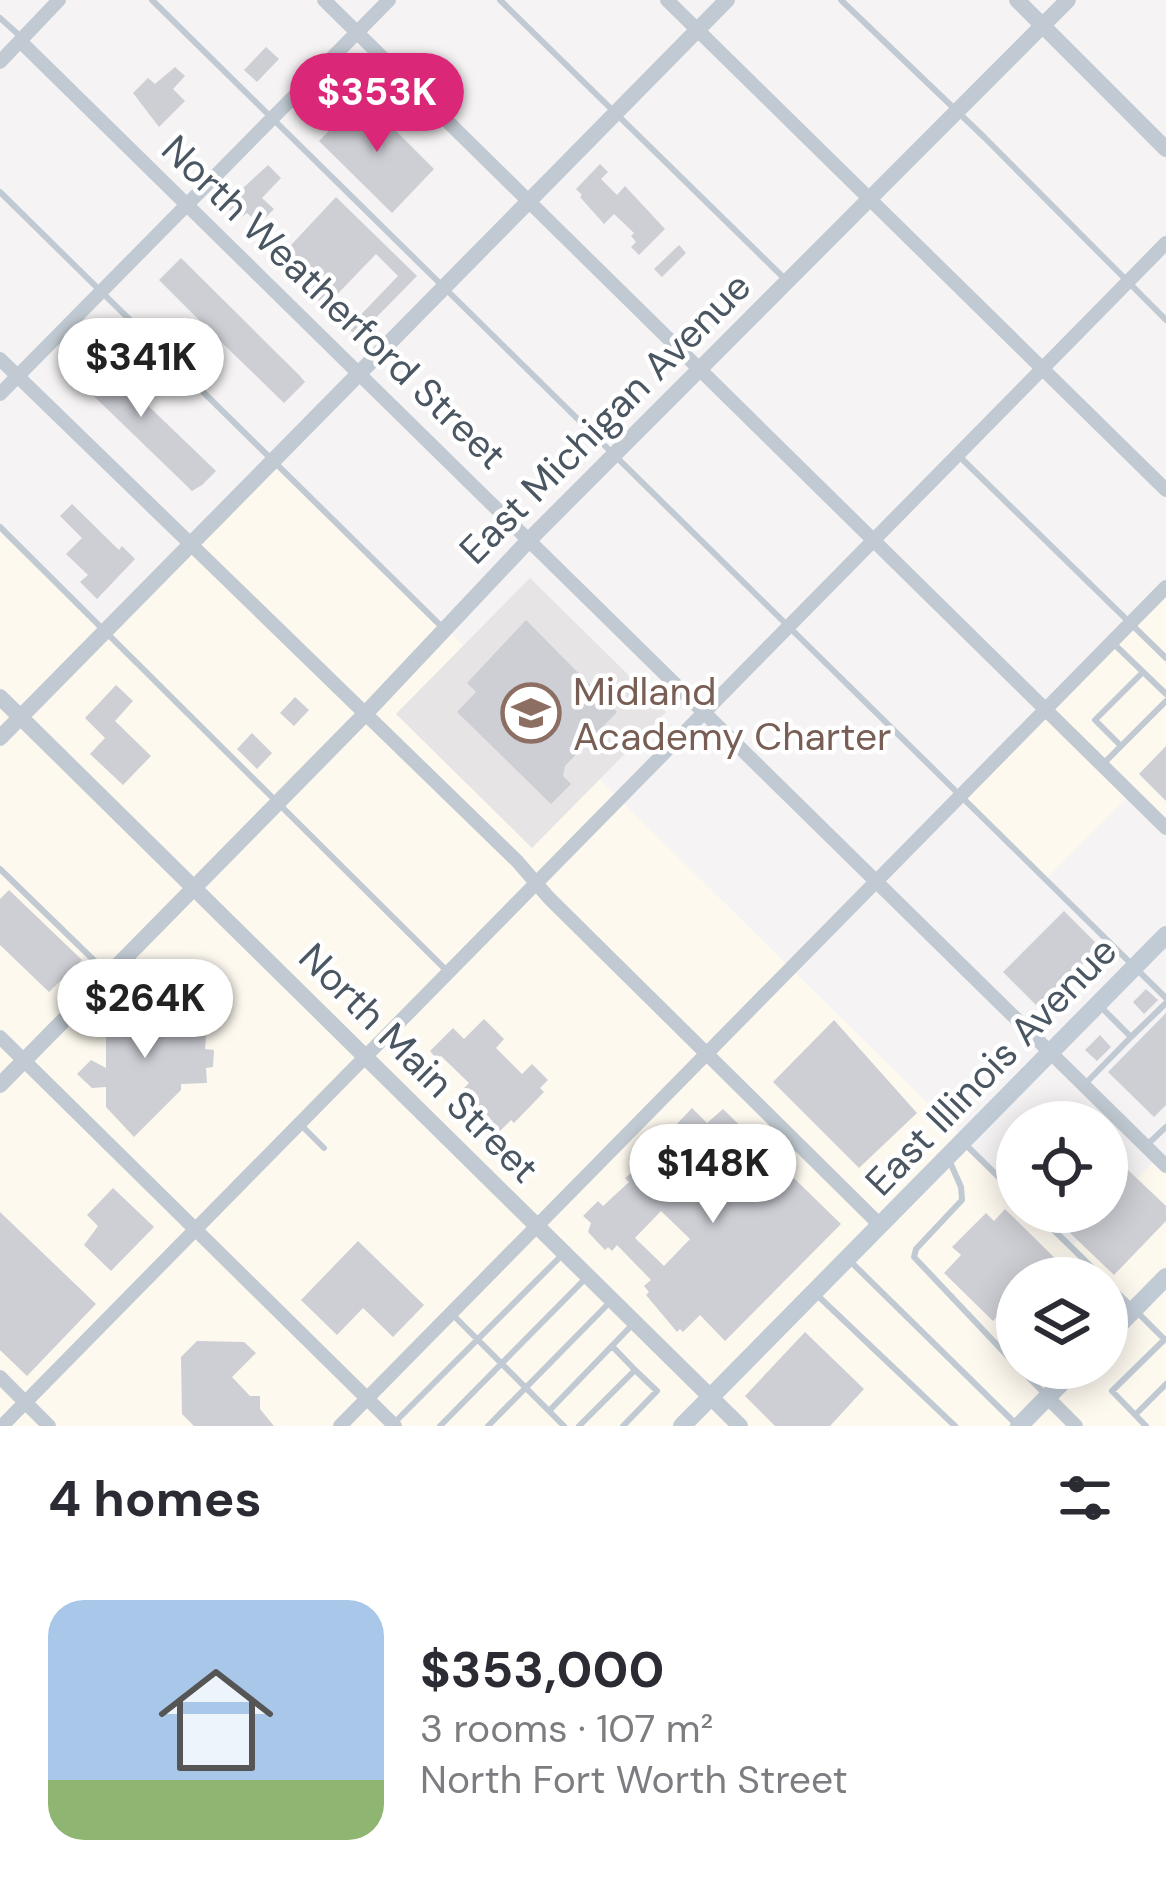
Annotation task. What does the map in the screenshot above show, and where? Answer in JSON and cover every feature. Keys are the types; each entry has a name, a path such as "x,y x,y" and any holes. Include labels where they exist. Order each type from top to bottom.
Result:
{"main road":[{"name":"East Illinois Avenue","path":"682,1426 1166,934"},
{"path":"1128,1315 1166,1277"},
{"path":"1018,1426 1055,1389"}],"street":[{"path":"0,62 59,0"},
{"path":"324,0 1166,827"},
{"path":"0,394 389,0"},
{"path":"668,0 1166,490"},
{"path":"0,738 727,0"},
{"path":"1017,0 1166,148"},
{"name":"East Michigan Avenue","path":"0,1084 366,713 529,540 1068,0"},
{"name":"North Weatherford Street","path":"21,39 1166,1166"},
{"path":"2,1426 1166,243"},
{"path":"0,359 366,713 880,1225"},
{"path":"340,1426 1166,587"},
{"name":"North Main Street","path":"0,697 740,1426"},
{"path":"0,1037 394,1425"},
{"path":"0,1377 50,1426"},
{"path":"1047,1397 1076,1426"}],"lane":[{"path":"152,0 1166,1000 1085,1084"},
{"path":"500,0 787,282"},
{"path":"841,0 1166,320"},
{"path":"0,17 21,39"},
{"path":"0,192 444,630"},
{"path":"958,454 1166,658"},
{"path":"0,527 448,972"},
{"path":"1102,765 1166,697 1112,642"},
{"path":"1121,746 1095,720 1143,672"},
{"path":"0,869 108,974"},
{"path":"1098,1004 1131,1037"},
{"path":"299,1123 324,1148"},
{"path":"1146,1146 1166,1127"},
{"path":"963,1142 996,1174"},
{"path":"948,1157 962,1200 916,1249 914,1257 996,1344"},
{"path":"1057,1233 1081,1257"},
{"path":"394,1425 565,1253"},
{"path":"848,1259 1018,1426"},
{"path":"440,1426 588,1276"},
{"path":"815,1292 955,1426"},
{"path":"488,1426 612,1300"},
{"path":"1128,1303 1166,1340 1112,1390 1146,1426"},
{"path":"451,1313 564,1426"},
{"path":"549,1411 635,1322"},
{"path":"612,1346 657,1391 623,1426"},
{"path":"579,1426 635,1370"},
{"path":"1136,1415 1166,1384"},
{"path":"1039,1389 1047,1397"}],"shaded area":[{"path":"274,459 996,1170 996,1233 1060,1233 1072,1245 1084,1233 1128,1233 1128,1188 1156,1159 1166,1169 1166,1426 0,1426 0,529 104,631"},
{"name":"Midland Academy Charter","path":"530,578 666,712 532,848 396,714"},
{"path":"1166,585 1166,826 1132,793 1047,878 961,793"}],"building":[{"path":"266,47 279,59 257,82 244,70"},
{"path":"175,67 185,76 173,89 185,101 159,127 133,93 148,78 155,84"},
{"path":"362,97 434,169 392,213 319,141"},
{"path":"600,164 608,172 601,179 617,195 625,186 665,229 639,255 631,247 636,242 634,233 614,214 604,224 576,189"},
{"path":"268,165 281,178 262,198 274,209 259,224 247,213 239,219 226,207 228,202"},
{"path":"336,197 417,276 357,337 348,328 398,276 376,254 325,307 277,260"},
{"path":"679,245 686,253 662,277 654,269"},
{"path":"181,258 305,382 284,403 214,335 210,338 197,325 200,321 159,280"},
{"path":"87,347 216,471 202,485 192,491 66,368"},
{"path":"72,504 119,550 122,546 135,559 97,599 80,582 88,575 66,554 82,538 60,516"},
{"path":"526,620 617,712 565,766 563,776 571,784 551,804 457,712 476,692 467,683"},
{"path":"116,685 133,701 115,721 151,756 123,785 90,754 105,738 85,718"},
{"path":"295,697 309,710 294,726 280,713"},
{"path":"252,733 272,753 257,769 237,749"},
{"path":"1166,746 1166,801 1139,774"},
{"path":"9,890 82,960 49,992 0,945 0,899"},
{"path":"1064,911 1100,947 1039,1008 1003,972"},
{"path":"136,983 179,1027 180,1037 206,1036 205,1049 214,1050 213,1067 206,1068 207,1083 181,1084 181,1090 134,1137 106,1107 106,1087 92,1088 77,1074 91,1060 106,1068 106,1013"},
{"path":"1146,989 1158,1000 1144,1014 1133,1002"},
{"path":"1166,1013 1166,1105 1154,1117 1108,1072"},
{"path":"484,1019 504,1039 496,1048 522,1074 532,1064 548,1080 540,1088 544,1092 498,1133 462,1090 469,1083 430,1051 453,1028 464,1039"},
{"path":"834,1020 917,1113 859,1168 773,1082"},
{"path":"1100,1035 1111,1047 1097,1061 1085,1050"},
{"path":"692,1108 707,1123 723,1109 841,1224 725,1341 700,1315 677,1332 646,1295 644,1286 651,1280 617,1245 612,1251 605,1250 588,1232 591,1223 583,1216 598,1201 603,1206 629,1182 625,1178 649,1159 661,1153 670,1162 692,1140 677,1124","holes":["661,1211 690,1239 664,1266 635,1238"]},
{"path":"1128,1170 1166,1206 1166,1221 1128,1260 1095,1257 1070,1233 1128,1233"},
{"path":"113,1188 154,1227 111,1271 84,1245 98,1226 87,1215"},
{"path":"0,1212 96,1304 27,1376 0,1350"},
{"path":"986,1213 996,1233 1029,1233 1054,1257 996,1257 993,1321 944,1273 961,1255 952,1247"},
{"path":"358,1241 424,1305 393,1337 363,1308 337,1335 301,1300"},
{"path":"805,1332 864,1389 830,1426 775,1426 745,1396"},
{"path":"197,1341 244,1342 256,1353 232,1377 250,1396 260,1396 260,1409 274,1426 194,1426 182,1414 181,1357"}],"place":[{"name":"Midland Academy Charter","path":"531,713"}]}
